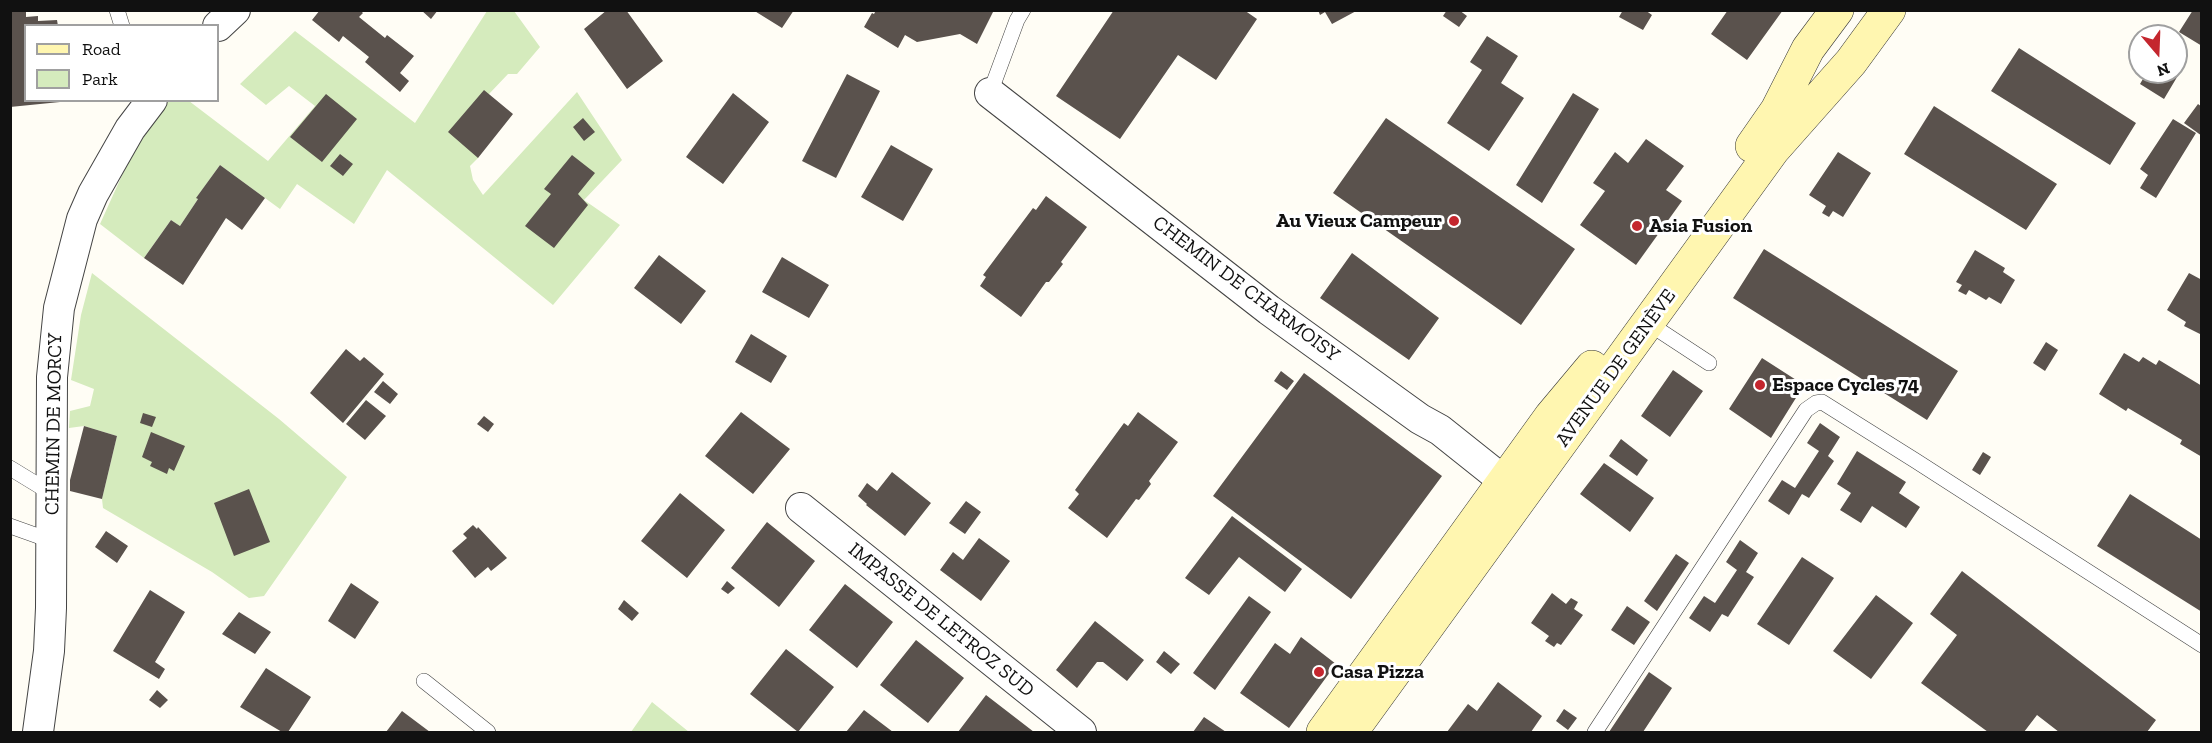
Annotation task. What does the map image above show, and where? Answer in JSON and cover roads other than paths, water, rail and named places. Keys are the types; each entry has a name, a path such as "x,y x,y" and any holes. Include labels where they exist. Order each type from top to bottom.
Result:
{"main road":[{"name":"AVENUE DE GENÈVE","path":"1323,732 1513,488 1648,323 1773,150 1851,63 1889,10"},
{"name":"AVENUE DE GENÈVE","path":"1352,732 1513,488 1551,416 1584,378 1628,319 1772,117 1802,59 1836,12"},
{"path":"1836,12 1869,39"}],"street":[{"path":"219,25 235,10"},
{"name":"CHEMIN DE CHARMOISY","path":"990,93 1269,310 1420,419 1440,430 1513,488"},
{"name":"CHEMIN DE MORCY","path":"38,732 49,651 52,377 57,320 79,230 93,195 130,129 150,102"},
{"name":"IMPASSE DE LETROZ SUD","path":"801,508 1081,732"}],"lane":[{"path":"990,93 1017,20 1023,10"},
{"path":"1648,323 1708,363"},
{"path":"1595,732 1806,410 1822,402 2202,645"},
{"path":"10,468 51,492"},
{"path":"10,526 52,541"},
{"path":"424,681 488,732"}],"place":[{"name":"Au Vieux Campeur","path":"1454,221"},
{"name":"Asia Fusion","path":"1637,226"},
{"name":"Espace Cycles 74","path":"1760,385"},
{"name":"Casa Pizza","path":"1319,672"}]}
